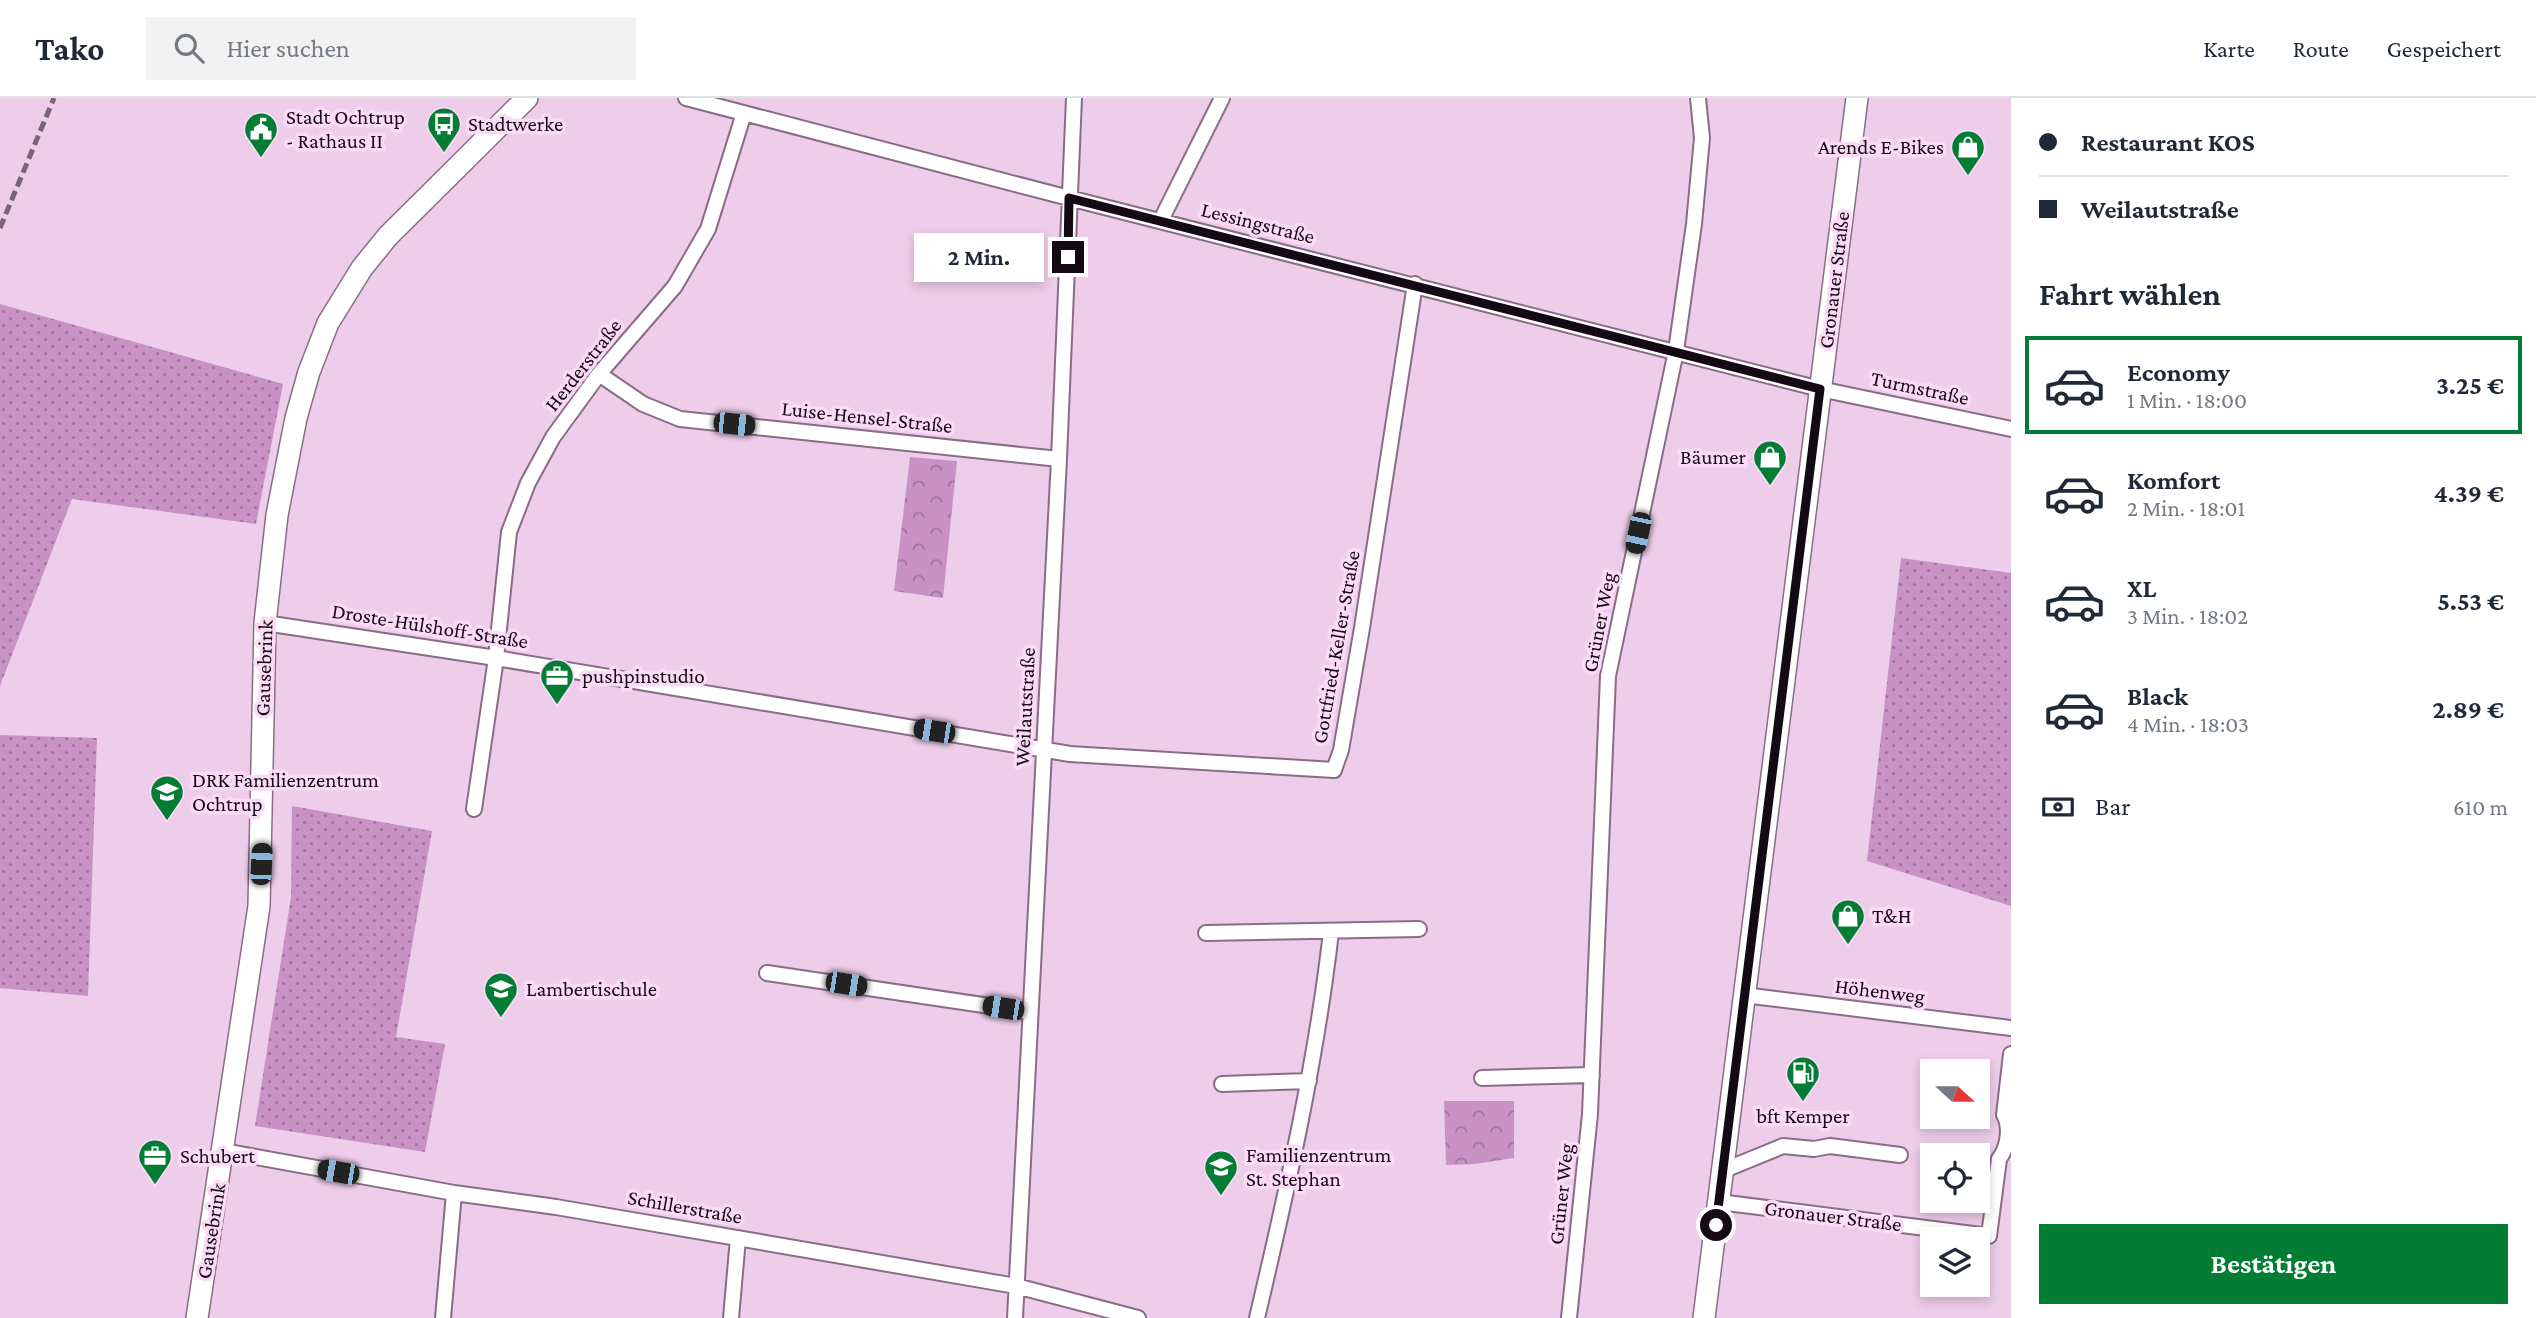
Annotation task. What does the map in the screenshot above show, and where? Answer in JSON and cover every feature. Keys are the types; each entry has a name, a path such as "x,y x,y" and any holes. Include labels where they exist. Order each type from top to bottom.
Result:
{"main road":[{"name":"Gronauer Straße","path":"1704,1318 1857,98"},
{"name":"Gausebrink","path":"197,1318 259,905 265,623 272,550 288,452 309,372 332,317 349,287 388,236 525,99"}],"street":[{"name":"Lessingstraße","path":"686,98 1820,389"},
{"name":"Weilautstraße","path":"1015,1318 1059,459 1074,98"},
{"path":"1161,220 1222,98"},
{"name":"Grüner Weg","path":"1569,1318 1592,1075 1608,676 1676,351 1694,224 1702,138 1698,98"},
{"name":"Herderstraße","path":"474,809 496,658 509,532 528,483 553,437 599,374 676,286 708,229 744,114"},
{"name":"Gottfried-Keller-Straße","path":"1044,749 1070,754 1334,770 1341,750 1362,628 1415,284"},
{"name":"Luise-Hensel-Straße","path":"599,374 643,404 680,419 1059,459"},
{"name":"Turmstraße","path":"1820,389 2011,429"},
{"name":"Droste-Hülshoff-Straße","path":"265,623 496,658 1044,749"},
{"path":"1206,933 1419,929"},
{"path":"1257,1318 1309,1081 1322,1011 1331,932"},
{"path":"767,973 1030,1012"},
{"name":"Höhenweg","path":"1744,995 2011,1028"},
{"name":"Gronauer Straße","path":"1719,1202 1989,1236 1999,1159 2006,1149 2009,1122 2004,1115 2011,1054"},
{"path":"1482,1078 1592,1075"},
{"path":"1222,1084 1309,1081"},
{"path":"1722,1171 1783,1146 1814,1149 1830,1146 1900,1156"},
{"name":"Schillerstraße","path":"223,1151 454,1193 556,1207 1016,1286 1138,1318"},
{"path":"443,1318 454,1193"},
{"path":"731,1318 738,1238"}],"green space":[{"path":"0,304 283,384 256,524 72,499 0,686"},
{"path":"910,457 957,461 943,598 894,591"},
{"path":"1901,558 2011,573 2011,906 1867,861"},
{"path":"0,735 97,738 88,996 0,988"},
{"path":"292,806 432,831 396,1037 445,1044 425,1152 255,1126 291,897"},
{"path":"1444,1101 1514,1101 1514,1158 1446,1165"}],"railway":[{"path":"0,228 54,98"}],"place":[{"name":"Stadtwerke","path":"444,154"},
{"name":"Stadt Ochtrup - Rathaus II","path":"261,159"},
{"name":"Arends E-Bikes","path":"1968,177"},
{"name":"Bäumer","path":"1770,487"},
{"name":"pushpinstudio","path":"557,706"},
{"name":"DRK Familienzentrum Ochtrup","path":"167,822"},
{"name":"T&H","path":"1848,946"},
{"name":"Lambertischule","path":"501,1019"},
{"name":"bft Kemper","path":"1803,1103"},
{"name":"Schubert","path":"155,1186"},
{"name":"Familienzentrum St. Stephan","path":"1221,1197"}],"route":[{"path":"1068,257 1069,198 1820,389 1716,1225"}]}
